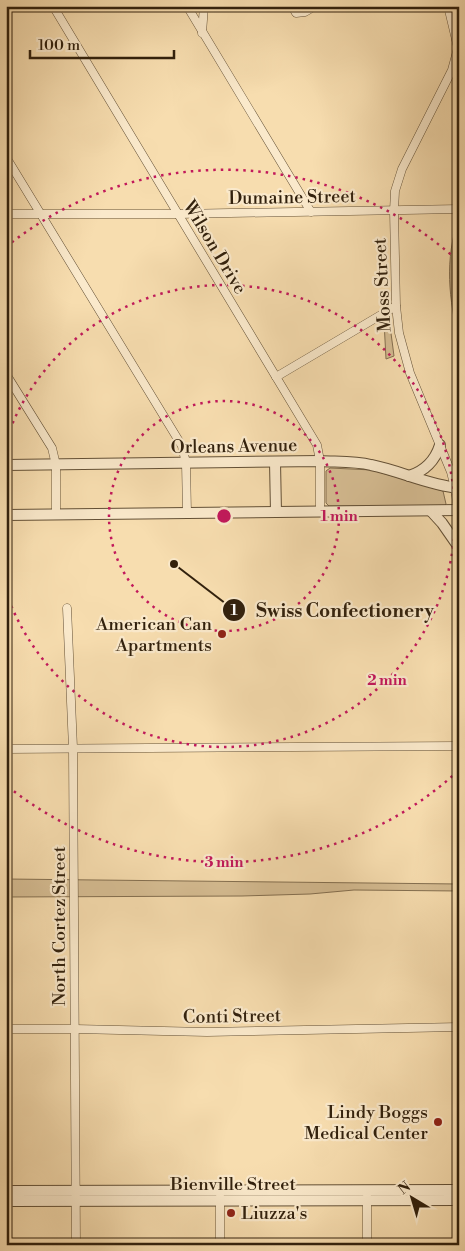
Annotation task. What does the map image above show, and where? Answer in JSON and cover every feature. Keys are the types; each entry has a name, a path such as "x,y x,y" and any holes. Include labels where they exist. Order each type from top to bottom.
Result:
{"street":[{"name":"Wilson Drive","path":"53,6 316,445 320,461 320,512"},
{"path":"186,6 311,212"},
{"path":"202,33 204,6"},
{"path":"292,6 296,13 301,13 315,6"},
{"name":"Moss Street","path":"448,6 458,48 457,55 452,70 397,182 394,211 396,306 399,333 410,373 457,488 459,568"},
{"path":"6,157 182,446 186,463 187,513"},
{"name":"Dumaine Street","path":"6,214 178,214 457,209"},
{"path":"276,377 396,306"},
{"path":"6,374 52,448 56,465 56,514"},
{"path":"409,476 426,467 435,456 440,445"},
{"name":"Orleans Avenue","path":"6,465 320,461 369,464 457,488"},
{"path":"276,462 276,512"},
{"path":"6,515 458,510"},
{"path":"431,511 442,522 458,546"},
{"name":"North Cortez Street","path":"67,608 73,748 76,1245"},
{"path":"6,749 459,746"},
{"name":"Conti Street","path":"6,1029 207,1032 459,1027"},
{"path":"366,1190 367,1245"},
{"name":"Bienville Street","path":"6,1201 76,1196 459,1190"},
{"name":"Bienville Street","path":"6,1191 76,1196"},
{"path":"220,1195 220,1245"},
{"name":"Bienville Street","path":"220,1195 367,1201 459,1200"}],"shaded area":[{"path":"459,217 459,342 451,295 450,264 454,233"},
{"path":"389,318 394,356 386,359 384,321"},
{"path":"330,468 372,470 443,491 446,504 444,506 329,506 326,503 326,471"},
{"path":"6,879 459,884 459,891 354,890 310,894 242,896 6,897"}],"place":[{"name":"Swiss Confectionery","path":"174,564"},
{"name":"American Can Apartments","path":"222,634"},
{"name":"Lindy Boggs Medical Center","path":"438,1122"},
{"name":"Liuzza's","path":"231,1213"}]}
